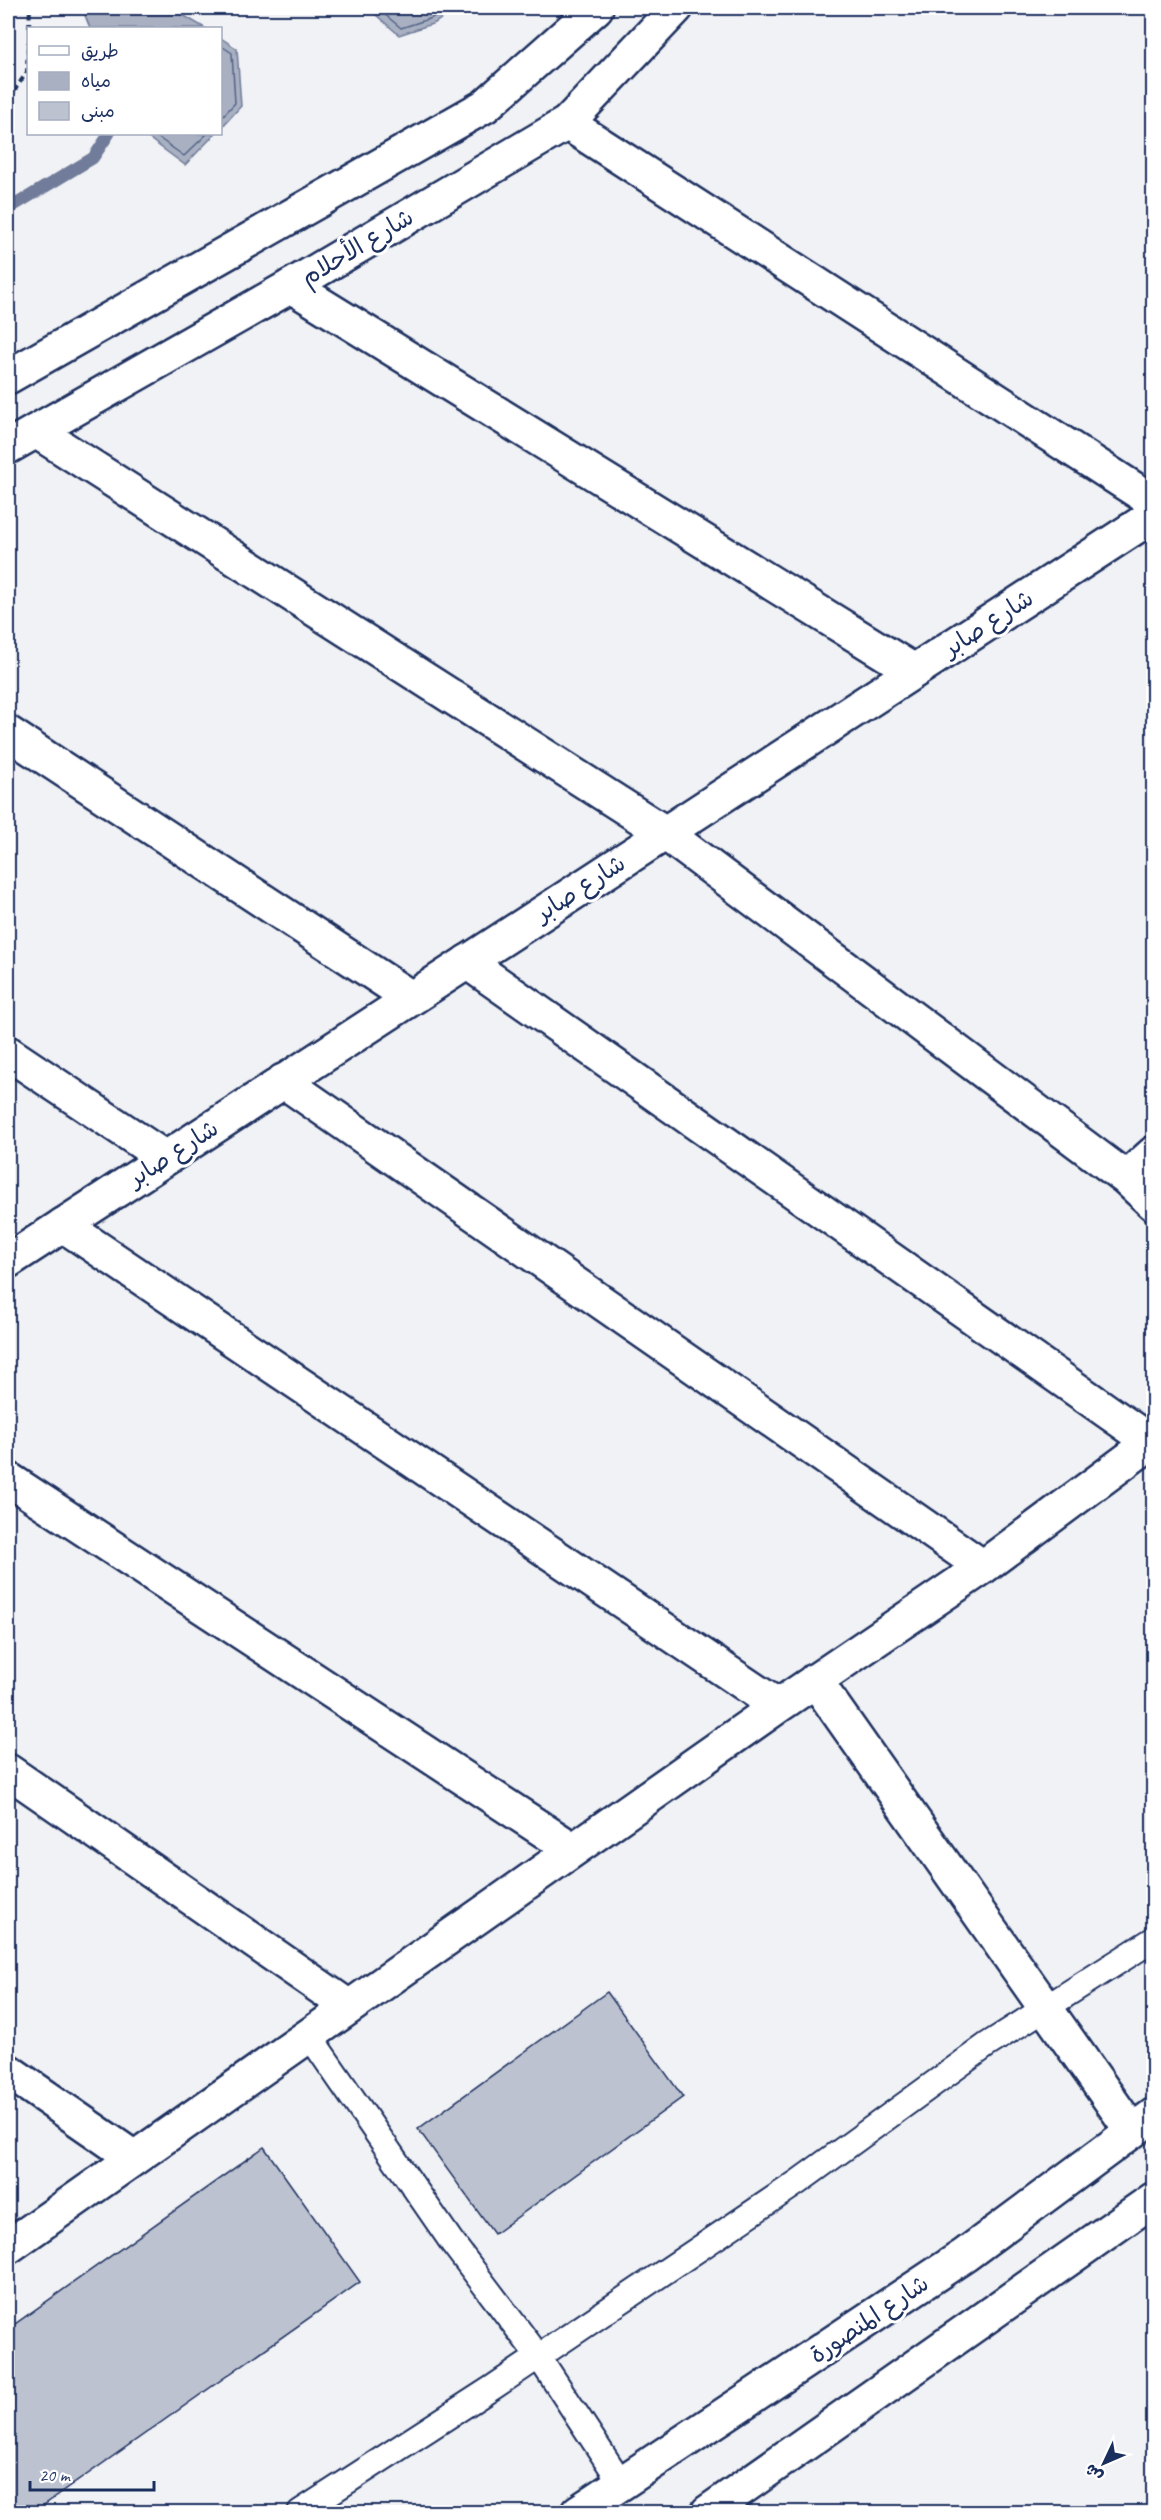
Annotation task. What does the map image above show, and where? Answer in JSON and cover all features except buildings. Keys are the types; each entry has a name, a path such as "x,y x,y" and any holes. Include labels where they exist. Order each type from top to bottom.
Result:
{"main road":[{"path":"8,377 484,106 596,8"},
{"name":"شارع الأحلام","path":"8,447 291,286 567,123 676,8"},
{"path":"567,123 1154,502"},
{"path":"291,286 914,671"},
{"path":"36,431 665,833 1126,1178 1154,1204"},
{"name":"شارع صابر","path":"8,1261 1154,515"},
{"path":"8,733 411,998"},
{"path":"8,2247 572,1849 815,1680 982,1568 1152,1441 467,962"},
{"path":"8,1053 165,1158"},
{"path":"284,1081 982,1568"},
{"path":"1126,1178 1154,1153"},
{"path":"63,1225 778,1706"},
{"path":"8,1479 572,1849"},
{"path":"815,1680 1046,2008 1143,2123"},
{"path":"8,1771 349,2007"},
{"path":"8,2071 134,2158"},
{"name":"شارع المنصورة","path":"578,2512 964,2255 1143,2123"},
{"path":"708,2512 1154,2199"}],"lane":[{"path":"300,2512 539,2357 788,2188 987,2045 1154,1939"},
{"path":"309,2036 451,2241 539,2357 622,2484"}],"path":[{"path":"29,27 30,8"},
{"path":"8,100 27,72"}],"water":[{"path":"82,8 171,8 203,27 90,27"},
{"path":"368,8 456,8 435,23 399,35"},
{"path":"222,39 237,49 241,106 222,127"},
{"path":"144,135 214,135 185,165"}],"waterway":[{"path":"8,209 93,158 108,135"}]}
